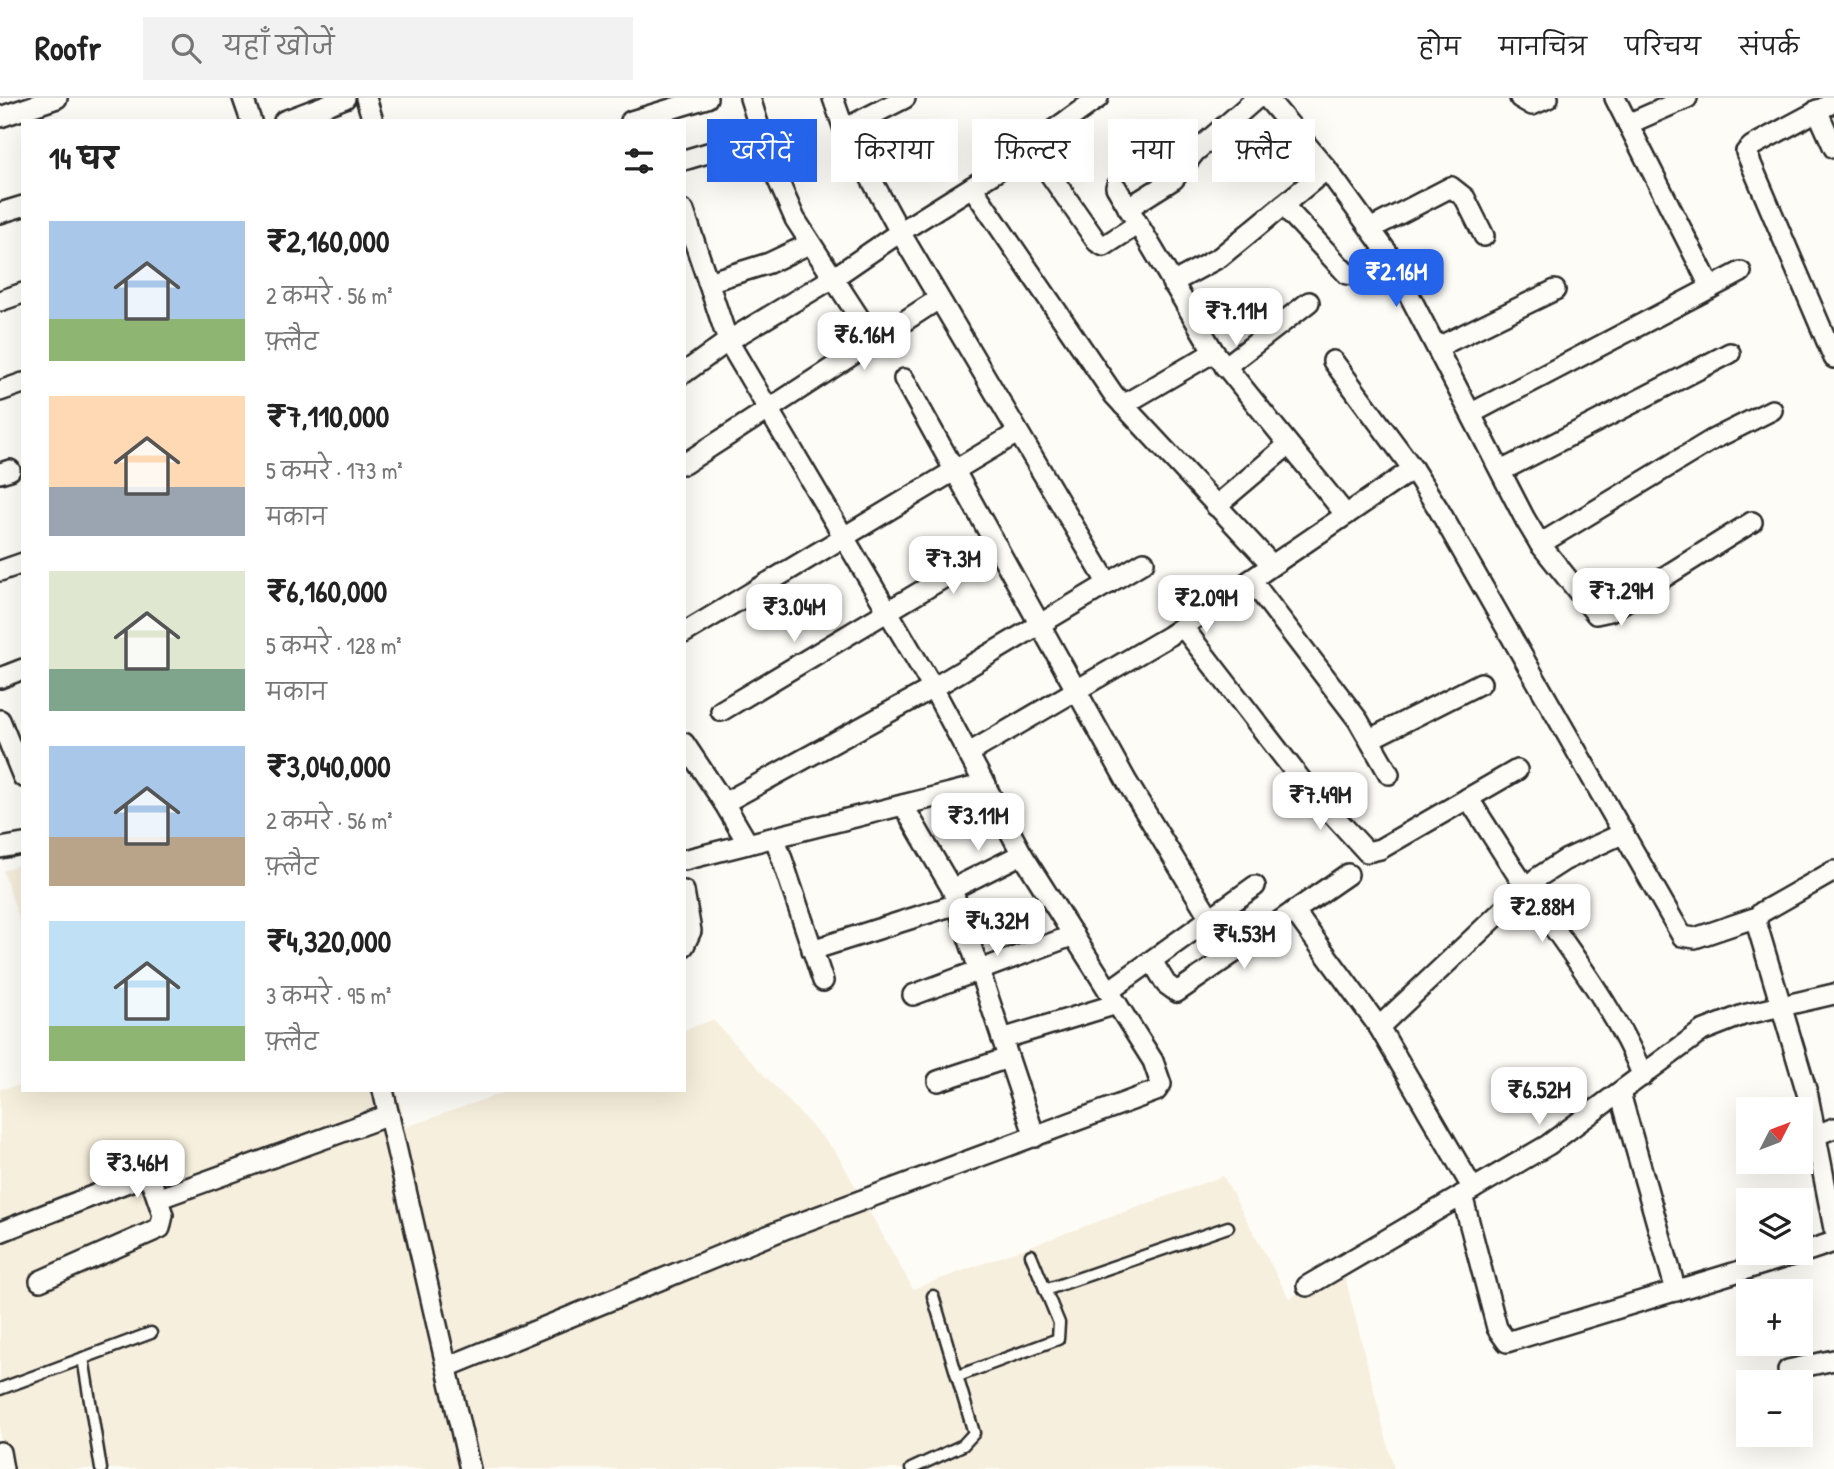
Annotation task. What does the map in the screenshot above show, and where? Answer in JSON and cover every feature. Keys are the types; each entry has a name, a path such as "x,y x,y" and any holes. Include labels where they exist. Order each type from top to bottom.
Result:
{"street":[{"path":"0,117 57,98"},
{"path":"243,98 250,119"},
{"path":"290,119 345,98"},
{"path":"366,98 372,119"},
{"path":"635,119 651,111 707,98"},
{"path":"750,98 756,119"},
{"path":"833,98 840,119"},
{"path":"864,119 905,98"},
{"path":"1069,119 1098,98"},
{"path":"1055,182 1097,242 1104,246 1111,243 1133,216 1174,179 1195,152 1257,98"},
{"path":"1267,98 1372,228 1541,544 1588,608 1595,614 1602,615 1752,522"},
{"path":"1520,98 1532,105 1548,98"},
{"path":"1615,98 1711,288"},
{"path":"1628,124 1687,98"},
{"path":"1834,148 1826,106 1752,146 1746,152 1834,358"},
{"path":"686,159 707,153"},
{"path":"1172,283 1220,257 1327,169"},
{"path":"779,182 809,244 875,342"},
{"path":"873,182 937,300 1108,584"},
{"path":"686,372 728,341 833,278 979,182"},
{"path":"972,187 1094,368 1124,405 1272,565"},
{"path":"1116,187 1219,359 1346,515"},
{"path":"1372,228 1451,187 1465,198 1484,236"},
{"path":"1283,205 1347,274 1353,275 1387,252"},
{"path":"0,213 21,207"},
{"path":"447,1367 787,1228 1156,1091 1161,1084 1153,1061 1022,854 933,688 728,341 686,217"},
{"path":"708,282 769,263 809,244"},
{"path":"1472,413 1741,272"},
{"path":"1438,347 1555,290"},
{"path":"0,301 21,294"},
{"path":"686,463 937,300"},
{"path":"1124,405 1219,359 1309,302"},
{"path":"1501,471 1730,354"},
{"path":"1333,361 1413,468 1504,619 1682,936 1695,938 1757,917 1834,871"},
{"path":"904,379 1127,782 1232,954"},
{"path":"0,391 21,384"},
{"path":"1541,544 1712,440 1772,410"},
{"path":"686,632 843,535 1017,433"},
{"path":"1216,506 1288,445"},
{"path":"969,753 1183,627 1413,468"},
{"path":"721,711 997,546"},
{"path":"724,803 933,688 1144,562"},
{"path":"0,571 21,564"},
{"path":"1251,580 1370,739 1389,774"},
{"path":"1183,627 1302,780 1367,852 1380,849 1517,770"},
{"path":"0,678 21,670"},
{"path":"1370,739 1481,683"},
{"path":"1,729 18,755"},
{"path":"686,746 748,844"},
{"path":"687,854 775,838 986,784"},
{"path":"1468,798 1526,888 1601,992 1628,1039 1643,1076"},
{"path":"903,805 955,896 1035,1137"},
{"path":"1379,1027 1526,888 1565,860 1624,833"},
{"path":"775,838 823,981"},
{"path":"0,848 21,844"},
{"path":"812,950 955,896 1022,854"},
{"path":"1152,961 1166,984 1177,992 1348,874"},
{"path":"938,1081 1113,998 1152,961 1211,921 1255,886"},
{"path":"686,899 691,919 691,931 686,942"},
{"path":"1294,911 1379,1027 1468,1192 1497,1328 1507,1342 1762,1265"},
{"path":"1757,917 1759,934 1782,1007 1825,1131 1834,1229"},
{"path":"913,995 1074,935"},
{"path":"1307,1286 1548,1145 1702,1031 1743,1015 1834,994"},
{"path":"383,1092 470,1469"},
{"path":"1620,1093 1676,1292"},
{"path":"160,1198 388,1115"},
{"path":"0,1232 141,1177 151,1180 160,1198 164,1222 160,1228 40,1281"},
{"path":"1813,1249 1834,1242"},
{"path":"1788,1370 1834,1360"},
{"path":"0,1452 3,1469"}],"lane":[{"path":"1045,1290 1228,1227"},
{"path":"958,1376 1058,1339 1059,1323 1031,1255"},
{"path":"911,1469 971,1440 974,1433 933,1296"},
{"path":"0,1388 151,1333"},
{"path":"83,1358 101,1469"}],"shaded area":[{"path":"21,864 21,925 3,871"},
{"path":"713,1020 836,1152 913,1289 1223,1176 1289,1298 1344,1273 1394,1469 0,1469 0,1089 21,1085 21,1092 397,1092 406,1127 505,1092 686,1092 686,1029"}]}
